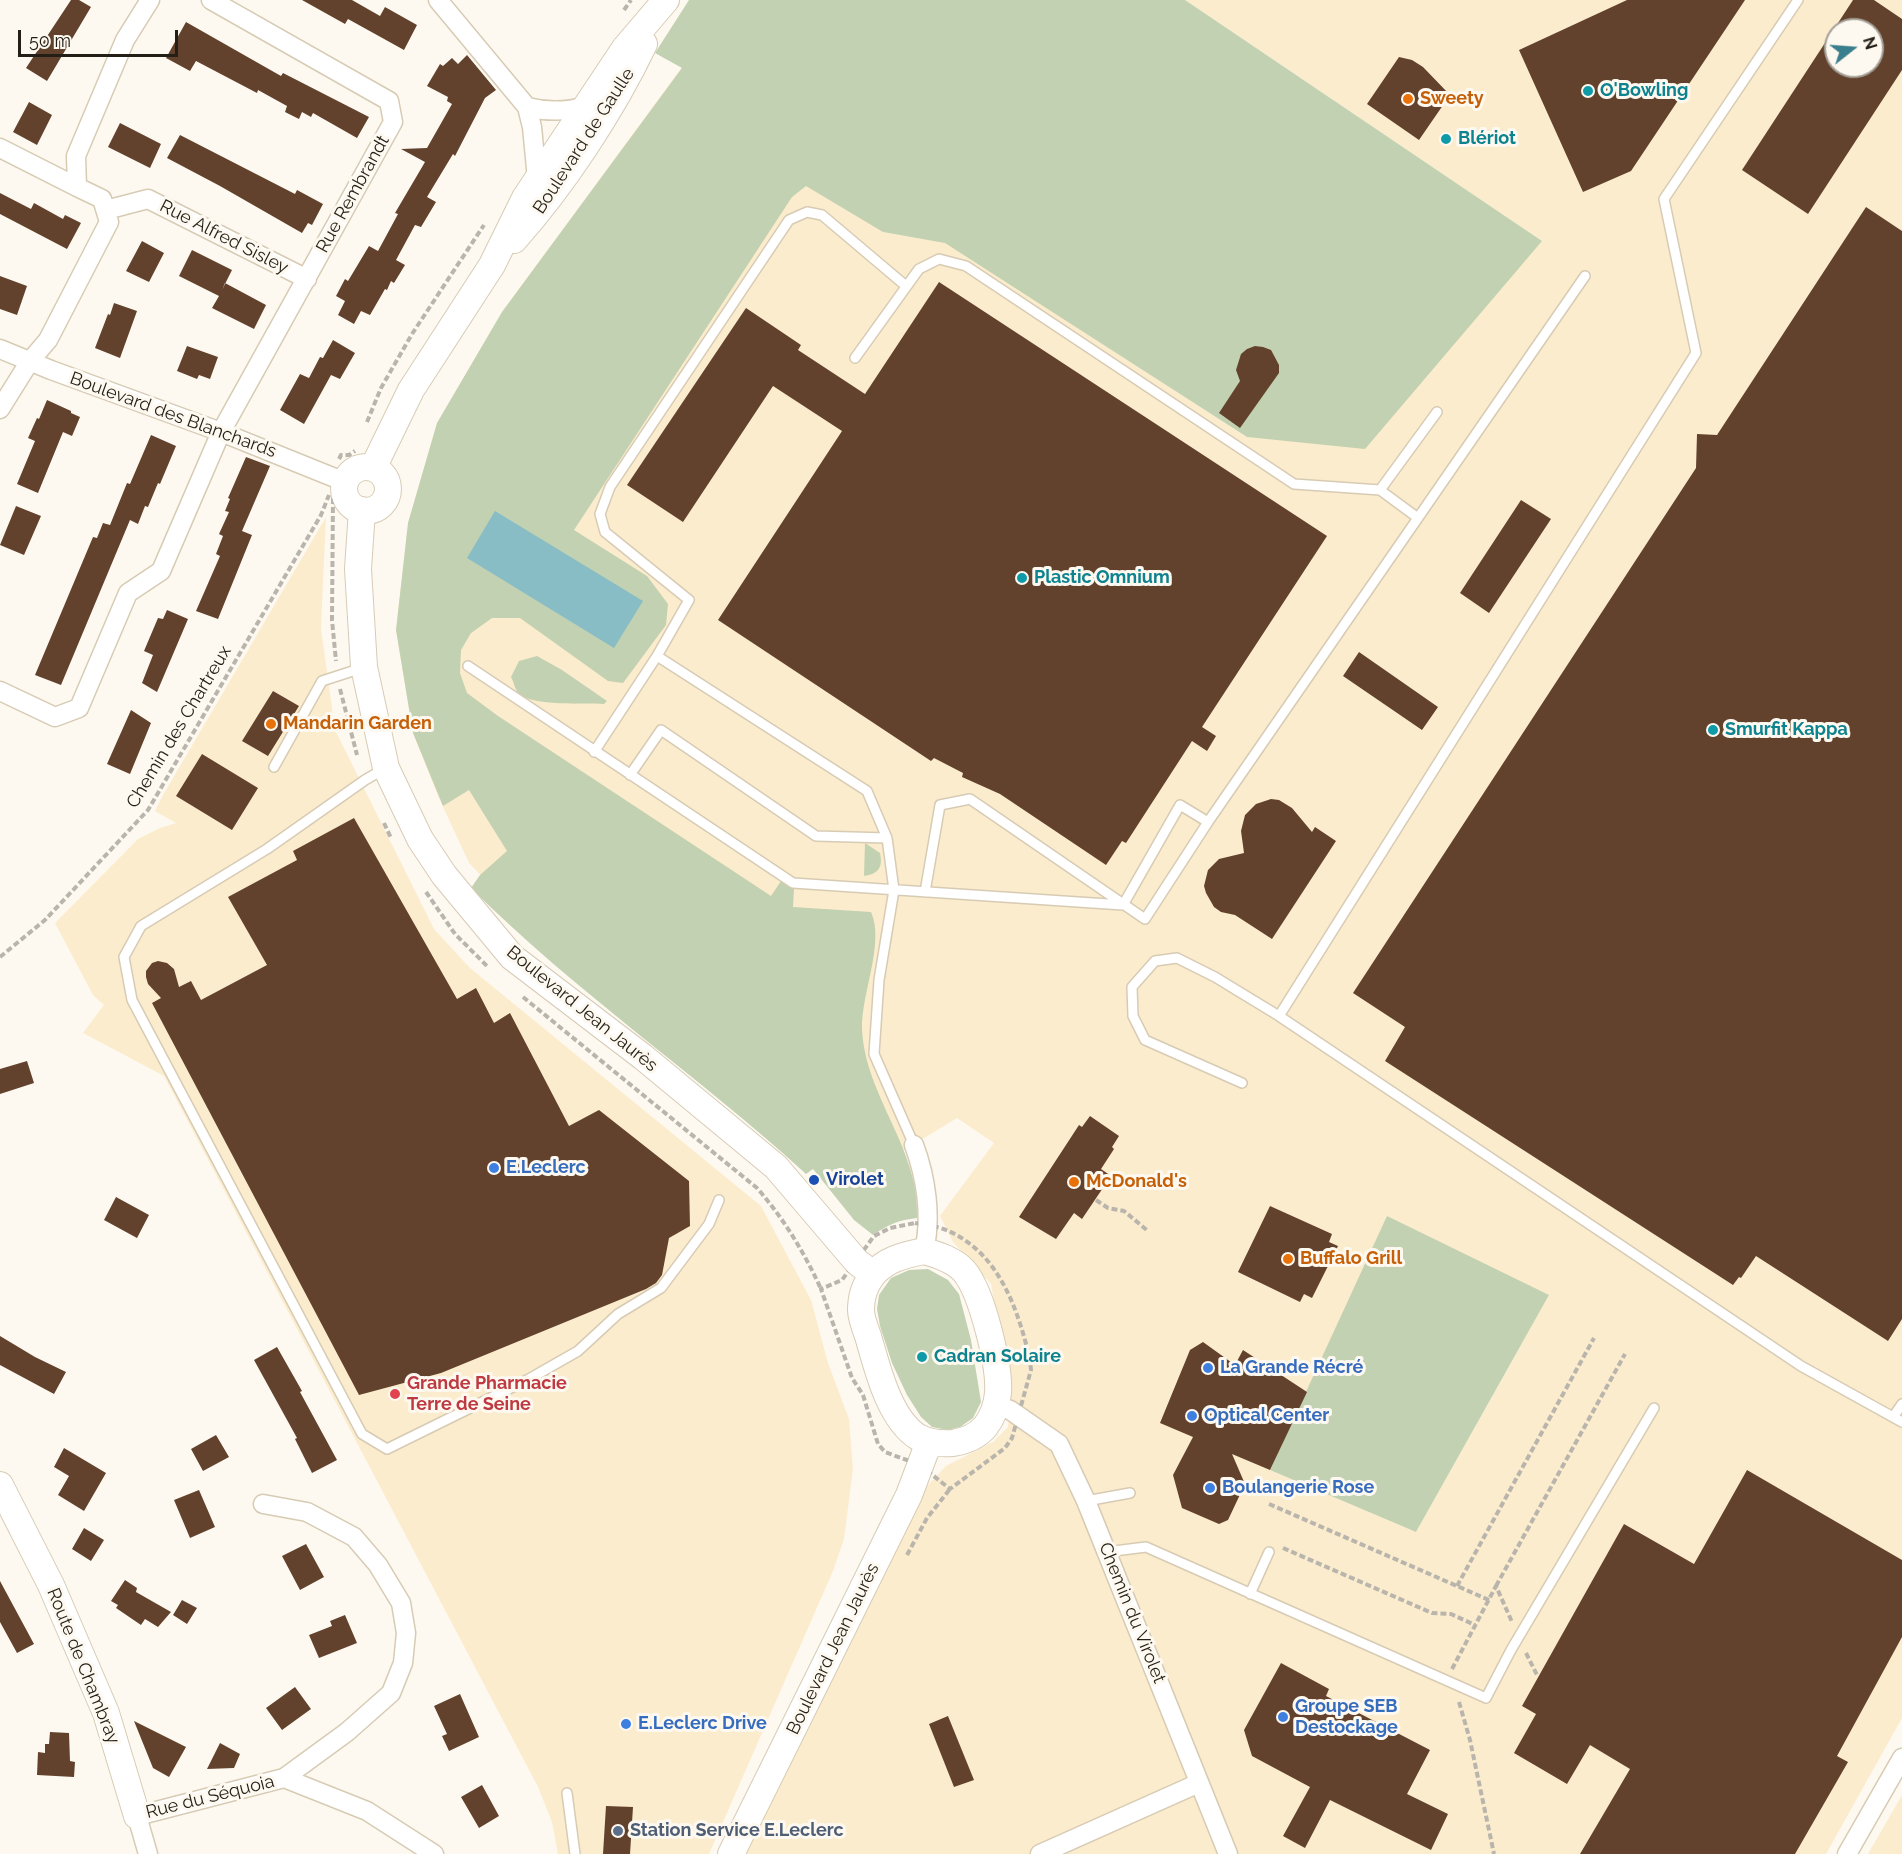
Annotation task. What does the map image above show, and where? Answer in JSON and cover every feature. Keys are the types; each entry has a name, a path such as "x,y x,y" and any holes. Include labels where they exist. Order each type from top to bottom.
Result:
{"main road":[{"name":"Boulevard de Gaulle","path":"374,468 411,390 492,266 525,198 626,48 664,3"},
{"name":"Boulevard de Gaulle","path":"492,266 540,210 582,148 628,77 664,3"},
{"path":"360,468 374,468 385,477 388,491 382,504 376,508 362,510 355,508 346,497 339,474 348,476 360,468"},
{"name":"Boulevard Jean Jaurès","path":"362,510 358,569 364,667 386,768 420,840 444,875 512,957 643,1057 776,1167 857,1262 873,1274"},
{"path":"924,1251 951,1261 964,1271 975,1288 988,1329 996,1368 998,1393 991,1419 981,1431 963,1442 942,1444 929,1442 917,1436 898,1417 874,1358 861,1312 866,1287 873,1274 899,1256 924,1251"},
{"name":"Boulevard Jean Jaurès","path":"731,1854 909,1495 929,1442"},
{"name":"Route de Chambray","path":"1,1489 51,1585 106,1713 137,1816"}],"street":[{"path":"77,187 76,156 125,40 150,0"},
{"name":"Rue Rembrandt","path":"0,691 55,717 79,708 128,593 161,571 221,432 393,122 389,101 211,0"},
{"path":"438,0 526,107 532,127 537,179"},
{"path":"526,107 542,111 569,111 586,106"},
{"path":"0,148 102,199 109,222 48,340 30,361 0,409"},
{"name":"Rue Alfred Sisley","path":"105,210 148,199 306,279"},
{"name":"Boulevard des Blanchards","path":"0,349 339,474"},
{"path":"914,1145 923,1168 928,1226 924,1251"},
{"name":"Chemin du Virolet","path":"996,1405 1010,1410 1059,1444 1086,1501 1228,1854"},
{"name":"Rue du Séquoia","path":"137,1816 284,1778 347,1732 391,1693 403,1663 406,1633 401,1603 378,1565 354,1537 307,1512 263,1503"},
{"path":"1847,1854 1902,1758"},
{"name":"Rue du Séquoia","path":"284,1778 367,1811 434,1854"},
{"path":"1040,1854 1199,1783"},
{"name":"Route de Chambray","path":"137,1816 148,1854"}],"lane":[{"path":"1279,1016 1696,353 1664,199 1798,0"},
{"path":"594,752 657,656 689,600 605,532 600,514 610,487 789,220 807,212 822,215 906,286"},
{"path":"855,358 919,269 939,259 966,266 1294,484 1380,490 1418,518"},
{"path":"925,892 940,805 970,799 1145,919 1208,822 1585,276"},
{"path":"1380,490 1437,412"},
{"path":"657,656 867,791 887,838 894,890 879,980 874,1054 914,1145"},
{"path":"468,666 793,883 1123,905"},
{"path":"274,767 322,681 364,667"},
{"path":"630,775 660,730 816,836 887,838"},
{"path":"386,768 365,780 267,849 141,926 124,957 132,1000 362,1434 387,1449 529,1379 578,1351 618,1314 661,1288 709,1224 719,1200"},
{"path":"1123,905 1180,805 1208,822"},
{"path":"1242,1083 1146,1040 1133,1016 1132,987 1155,961 1178,958 1215,977 1279,1016 1801,1366 1898,1419 1902,1404"},
{"path":"1106,1552 1146,1548 1486,1698 1511,1650 1654,1408"},
{"path":"1086,1501 1130,1493"},
{"path":"1250,1594 1271,1548"},
{"path":"567,1793 574,1854"}],"path":[{"path":"619,19 631,0"},
{"path":"363,431 381,388 412,334 490,216"},
{"path":"339,474 341,455 355,451 359,441"},
{"name":"Chemin des Chartreux","path":"0,957 45,920 148,810 321,515 339,474"},
{"path":"1095,1200 1108,1208 1124,1211 1148,1231"},
{"path":"869,1243 874,1236 890,1228 915,1223"},
{"path":"842,1280 821,1289 852,1378"},
{"path":"1013,1302 1028,1351 1031,1370 1024,1393"},
{"path":"1457,1586 1594,1338"},
{"path":"1496,1586 1625,1354"},
{"path":"869,1414 873,1434 878,1444 885,1452 897,1457"},
{"path":"935,1476 950,1489 1005,1448 1012,1438"},
{"path":"1269,1504 1489,1600"},
{"path":"1271,1548 1432,1613 1451,1614 1475,1626"}],"shaded area":[{"path":"1185,0 1902,0 1902,1718 1826,1854 744,1854 913,1511 928,1485 946,1466 993,1442 1008,1427 1010,1393 991,1284 953,1242 940,1216 994,1143 957,1118 875,1168 531,928 469,863 438,796 413,733 396,630 408,523 437,423 502,312 682,67 883,232 945,242 1247,437 1542,241","holes":["1549,1295 1416,1532 1270,1470 1323,1358"]},
{"path":"326,517 321,628 335,730 434,929 470,968 761,1206 811,1300 828,1363 849,1419 853,1469 844,1539 833,1571 709,1854 558,1854 552,1822 538,1787 164,1076 83,1033 104,1005 93,995 55,923 138,839 176,823 155,811"},
{"path":"1902,1795 1902,1854 1868,1854"}],"green space":[{"path":"689,0 1185,0 1542,241 1365,449 1247,437 945,243 883,232 806,186 792,197 574,530 647,576 668,604 666,625 623,683 608,681 520,618 492,618 471,633 461,650 460,673 467,693 498,716 771,896 781,881 794,889 793,907 871,912 875,924 875,938 863,1015 865,1054 872,1078 911,1169 916,1193 917,1218 883,1228 873,1235 854,1220 813,1169 806,1174 723,1102 552,963 471,888 480,875 507,851 469,790 443,806 413,733 396,630 408,523 437,423 502,312 682,68 655,53"},
{"path":"537,656 607,701 604,704 572,704 535,700 519,694 511,677 519,661"},
{"path":"865,843 880,853 881,862 876,872 864,876"},
{"path":"1387,1216 1549,1295 1416,1532 1270,1470"},
{"path":"928,1269 948,1280 959,1294 971,1340 981,1402 973,1418 960,1427 948,1430 932,1427 921,1417 907,1395 892,1363 877,1309 879,1295 891,1278 909,1270"}],"water":[{"path":"495,511 643,601 614,648 467,558"}],"building":[{"path":"71,0 79,0 91,7 47,81 26,68"},
{"path":"302,0 352,0 380,16 385,7 417,25 404,50 348,19 345,24"},
{"path":"1627,0 1745,0 1631,171 1583,192 1519,50"},
{"path":"1853,0 1874,0 1902,19 1902,70 1808,214 1742,170 1824,44 1824,78 1884,78 1884,18 1841,18"},
{"path":"186,22 281,76 283,73 369,117 357,138 313,113 311,117 302,112 299,119 285,112 287,106 196,61 190,71 166,58"},
{"path":"467,55 496,90 485,98 455,156 453,154 427,197 436,202 421,227 415,225 396,260 405,265 394,283 391,281 387,290 385,289 370,315 361,311 354,324 338,315 345,301 336,296 345,279 348,281 369,246 378,251 398,214 395,213 425,162 401,149 427,148 452,104 447,101 448,97 427,86 440,64 443,66 452,58 458,64"},
{"name":"Sweety","path":"1399,57 1412,60 1423,67 1450,95 1419,140 1367,104"},
{"path":"29,102 52,115 37,145 13,132"},
{"path":"120,123 161,144 150,168 108,147"},
{"path":"180,135 295,194 297,190 323,204 312,225 308,223 302,233 167,158"},
{"path":"0,193 31,209 34,203 63,219 65,215 81,223 67,249 0,214"},
{"name":"Smurfit Kappa","path":"1866,207 1902,231 1902,1319 1888,1341 1756,1256 1741,1278 1739,1277 1733,1285 1385,1061 1405,1027 1353,993 1696,468 1697,434 1717,435"},
{"path":"142,241 164,253 149,282 126,271"},
{"path":"192,250 232,270 225,283 266,305 254,329 212,308 219,296 179,276"},
{"path":"0,276 27,286 17,315 0,309"},
{"name":"Plastic Omnium","path":"939,282 1327,536 1202,727 1216,736 1207,751 1192,741 1126,843 1122,841 1106,865 1000,794 962,777 963,773 934,758 931,761 718,620 842,431 773,386 683,522 627,485 746,308 801,345 798,350 865,394"},
{"path":"114,303 137,311 120,358 95,348"},
{"path":"333,340 355,353 340,379 331,375 304,424 280,410 300,374 309,378 320,357 323,358"},
{"path":"187,346 218,357 210,379 199,375 197,379 177,371"},
{"path":"1255,346 1271,350 1279,365 1279,373 1240,428 1219,413 1240,381 1236,370 1241,354"},
{"path":"47,400 80,417 72,436 63,432 38,493 17,484 35,441 28,438"},
{"path":"151,435 176,446 160,484 158,483 148,507 145,506 138,524 130,520 61,685 35,675 93,537 97,538 103,523 110,525 127,483 130,484"},
{"path":"246,457 270,466 242,531 252,535 218,619 196,611 220,556 216,554 223,536 219,534 229,512 225,511 230,499 228,498"},
{"path":"1521,500 1551,519 1489,613 1460,593"},
{"path":"16,506 41,516 24,555 0,545"},
{"path":"167,610 188,619 157,692 142,683 153,655 144,651 158,618 163,619"},
{"path":"1359,652 1438,707 1422,730 1343,676"},
{"name":"Mandarin Garden","path":"273,691 299,706 268,756 242,741"},
{"path":"131,710 151,723 130,774 107,764"},
{"path":"202,754 258,788 232,830 176,796"},
{"path":"1271,799 1279,800 1292,808 1312,832 1315,827 1336,841 1272,939 1235,915 1221,912 1214,907 1204,886 1208,870 1219,859 1244,853 1241,831 1245,815 1256,804"},
{"path":"354,818 457,999 476,988 494,1023 510,1013 569,1126 599,1110 689,1181 690,1226 669,1238 662,1275 656,1283 646,1289 441,1373 359,1395 152,1003 161,998 148,984 146,977 146,971 152,963 158,961 167,963 174,969 179,987 191,981 201,1000 267,965 228,897 297,860 293,851"},
{"path":"27,1061 34,1083 0,1094 0,1069"},
{"name":"McDonald's","path":"1090,1116 1119,1136 1112,1147 1114,1149 1101,1169 1111,1176 1082,1219 1074,1213 1056,1239 1019,1217 1079,1125 1082,1127"},
{"path":"116,1197 149,1215 137,1238 104,1220"},
{"name":"Buffalo Grill","path":"1270,1206 1332,1234 1329,1242 1338,1246 1312,1298 1304,1294 1300,1302 1238,1272"},
{"path":"0,1336 66,1372 54,1394 0,1365"},
{"path":"1203,1342 1235,1365 1243,1350 1307,1392 1270,1470 1232,1454 1245,1484 1228,1520 1219,1524 1182,1508 1173,1475 1193,1437 1160,1423 1190,1350"},
{"path":"277,1347 337,1460 312,1473 295,1439 297,1438 254,1360"},
{"path":"216,1435 229,1457 203,1471 191,1449"},
{"path":"64,1448 106,1473 84,1511 58,1495 69,1476 54,1467"},
{"path":"1747,1470 1902,1560 1902,1637 1837,1756 1848,1762 1795,1854 1580,1854 1630,1769 1590,1745 1567,1784 1514,1753 1536,1714 1522,1706 1624,1524 1694,1564"},
{"path":"199,1490 215,1527 190,1538 174,1500"},
{"path":"84,1528 104,1540 91,1561 72,1549"},
{"path":"306,1544 324,1577 300,1590 282,1556"},
{"path":"125,1580 137,1588 136,1592 171,1612 158,1627 145,1619 141,1625 116,1608 118,1605 111,1601"},
{"path":"0,1581 34,1644 17,1653 0,1622"},
{"path":"182,1600 197,1608 187,1624 173,1615"},
{"path":"345,1615 357,1643 319,1658 309,1635 332,1626 330,1621"},
{"path":"1281,1663 1329,1689 1326,1696 1430,1750 1407,1794 1448,1814 1431,1850 1330,1800 1305,1848 1283,1836 1310,1787 1252,1756 1244,1730"},
{"path":"295,1687 311,1709 282,1730 266,1708"},
{"path":"460,1694 479,1737 449,1751 442,1736 447,1734 434,1706"},
{"path":"948,1716 974,1780 954,1787 929,1724"},
{"path":"134,1721 186,1747 169,1777 153,1768"},
{"path":"50,1732 69,1733 70,1761 75,1762 74,1777 37,1775 38,1752 45,1753 45,1744 49,1744"},
{"path":"220,1743 240,1754 234,1768 207,1769"},
{"path":"482,1785 499,1816 479,1828 461,1797"},
{"name":"Station Service E.Leclerc","path":"606,1806 633,1807 630,1854 603,1854"}],"place":[{"name":"O'Bowling","path":"1588,91"},
{"name":"Sweety","path":"1408,99"},
{"name":"Blériot","path":"1446,139"},
{"name":"Plastic Omnium","path":"1022,578"},
{"name":"Mandarin Garden","path":"271,724"},
{"name":"Smurfit Kappa","path":"1713,730"},
{"name":"E.Leclerc","path":"494,1168"},
{"name":"Virolet","path":"814,1180"},
{"name":"McDonald's","path":"1074,1182"},
{"name":"Buffalo Grill","path":"1288,1259"},
{"name":"Cadran Solaire","path":"922,1357"},
{"name":"La Grande Récré","path":"1208,1368"},
{"name":"Grande Pharmacie Terre de Seine","path":"395,1394"},
{"name":"Optical Center","path":"1192,1416"},
{"name":"Boulangerie Rose","path":"1210,1488"},
{"name":"Groupe SEB Destockage","path":"1283,1717"},
{"name":"E.Leclerc Drive","path":"626,1724"},
{"name":"Station Service E.Leclerc","path":"618,1831"}]}
